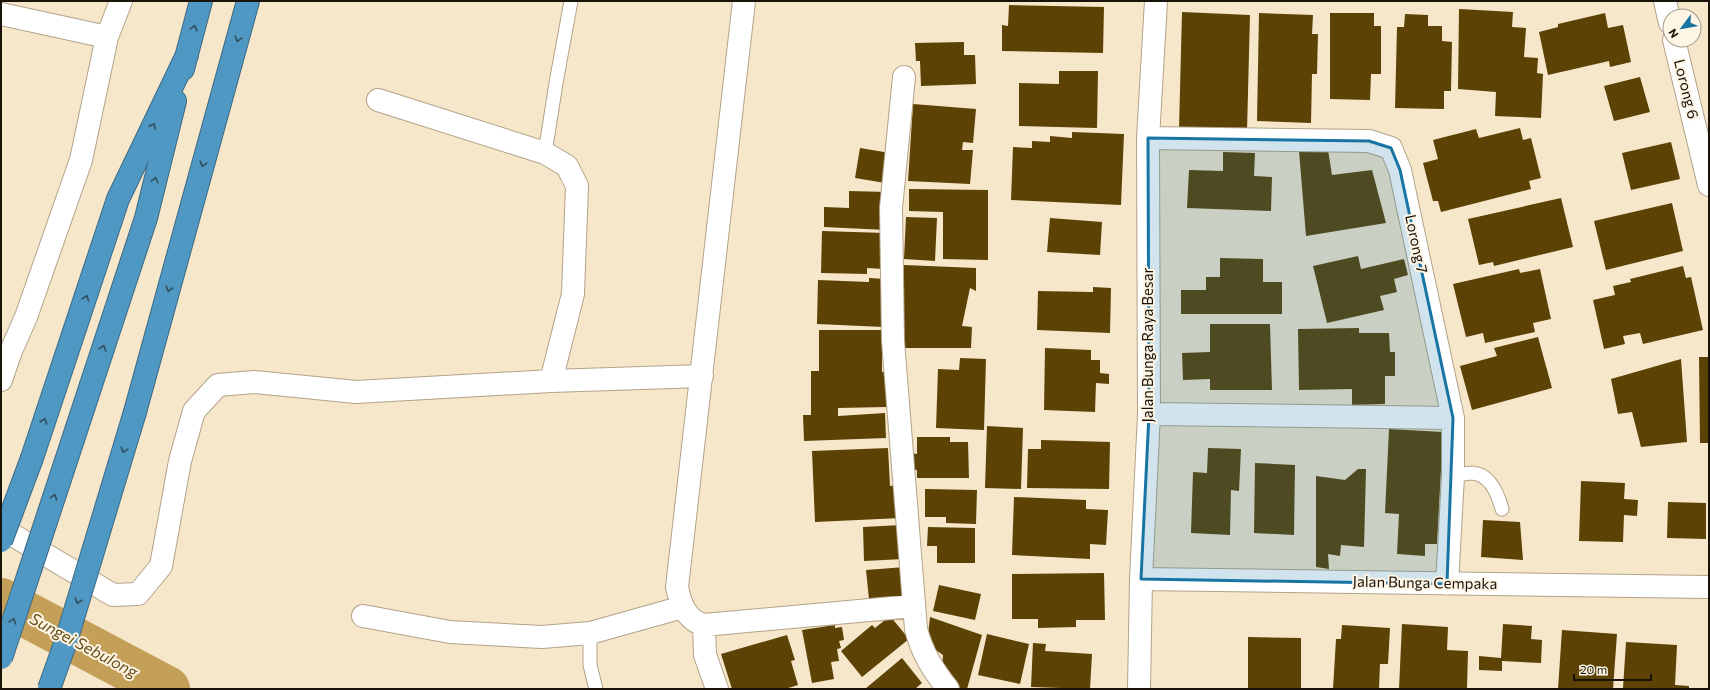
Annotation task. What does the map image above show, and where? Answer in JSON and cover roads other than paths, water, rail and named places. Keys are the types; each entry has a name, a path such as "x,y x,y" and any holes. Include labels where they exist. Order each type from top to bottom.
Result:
{"highway":[{"path":"1,658 146,218 201,1"},
{"path":"49,689 66,641 135,412 248,1"},
{"path":"1,541 32,458 118,199 187,55"}],"street":[{"path":"1,380 6,350 26,317 81,160 107,37 121,1"},
{"path":"744,1 677,586 683,607 691,618 697,623 704,625 914,606"},
{"name":"Jalan Bunga Raya Besar","path":"1139,689 1141,579 1149,414 1148,138 1156,1"},
{"path":"1,14 107,37"},
{"name":"Lorong 6","path":"1676,48 1709,185"},
{"path":"904,77 891,208 893,342 916,629 920,647 933,670 948,689"},
{"path":"378,100 545,154 567,166 577,186 573,294 551,382"},
{"name":"Lorong 7","path":"1148,138 1369,140 1391,148 1400,170 1453,418 1453,476 1447,584"},
{"path":"1,528 113,594 138,594 161,566 180,461 194,411 218,385 254,382 356,392 702,376"},
{"path":"1149,414 1453,418"},
{"name":"Jalan Bunga Cempaka","path":"1141,579 1709,587"},
{"path":"363,616 450,632 542,637 590,633 683,607"},
{"path":"704,625 705,655 717,689"}],"lane":[{"path":"545,154 571,1"},
{"path":"1453,476 1472,473 1485,477 1497,493 1502,509"},
{"path":"590,633 590,665 596,689"}],"waterway":[{"name":"Sungei Sebulong","path":"1,601 167,689"}]}
